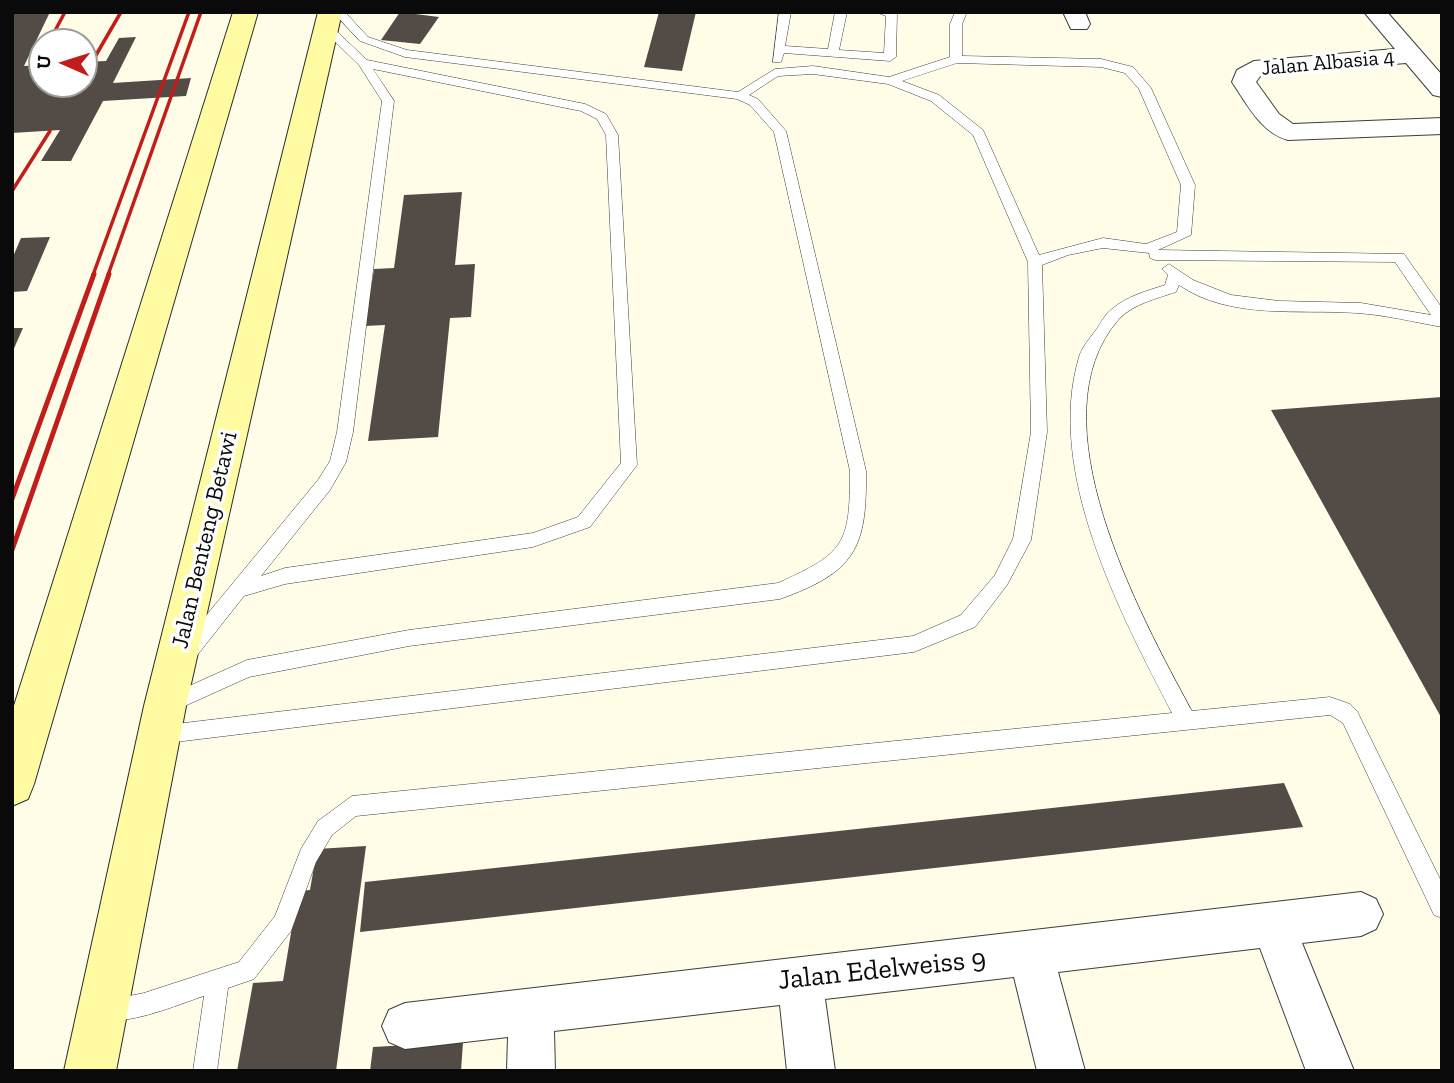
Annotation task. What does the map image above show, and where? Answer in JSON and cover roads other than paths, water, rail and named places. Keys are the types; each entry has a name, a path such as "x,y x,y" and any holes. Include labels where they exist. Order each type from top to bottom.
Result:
{"main road":[{"path":"12,784 246,12"},
{"name":"Jalan Benteng Betawi","path":"90,1071 166,703 332,17"}],"street":[{"path":"1375,12 1442,90"},
{"name":"Jalan Albasia 4","path":"1412,55 1254,68 1245,75 1244,82 1270,119 1289,132 1442,125"},
{"name":"Jalan Edelweiss 9","path":"405,1026 531,1014 799,978 1361,914"},
{"path":"1273,925 1330,1071"},
{"path":"1031,953 1061,1071"},
{"path":"799,978 811,1071"},
{"path":"531,1014 531,1071"}],"lane":[{"path":"775,73 785,12"},
{"path":"833,53 841,12"},
{"path":"779,49 890,57 892,13 881,12"},
{"path":"957,59 956,24 961,12"},
{"path":"166,703 239,590 324,485 341,452 388,117 388,101 332,17"},
{"path":"166,703 247,669 409,638 780,591 824,572 847,552 859,518 858,471 780,131 754,102 740,96 405,53 364,39 332,17"},
{"path":"890,81 957,59 1101,63 1129,71 1146,88 1188,185 1184,235 1151,252"},
{"path":"239,590 285,576 533,540 584,522 629,465 612,135 602,117 585,108 363,63"},
{"path":"166,703 914,645 968,621 1001,580 1022,540 1040,432 1035,262 979,133 935,98 890,81 813,70 775,73 740,96"},
{"path":"1035,262 1065,251 1103,243 1151,252 1399,257 1442,321"},
{"path":"1151,252 1175,275 1219,298 1279,306 1353,307 1442,321"},
{"path":"1175,275 1171,288 1142,298 1115,314 1095,337 1083,363 1076,394 1079,432 1102,544 1142,638 1187,721"},
{"path":"103,1010 144,1004 246,971 283,923 314,847 325,828 352,806 1330,706 1343,710 1350,717 1442,906"},
{"path":"205,1071 218,981"}],"railway":[{"path":"56,28 65,12"},
{"path":"98,52 121,12"},
{"path":"93,275 189,12"},
{"path":"108,275 201,12"},
{"path":"12,191 50,131"},
{"path":"12,499 94,274"},
{"path":"12,550 109,274"}]}
